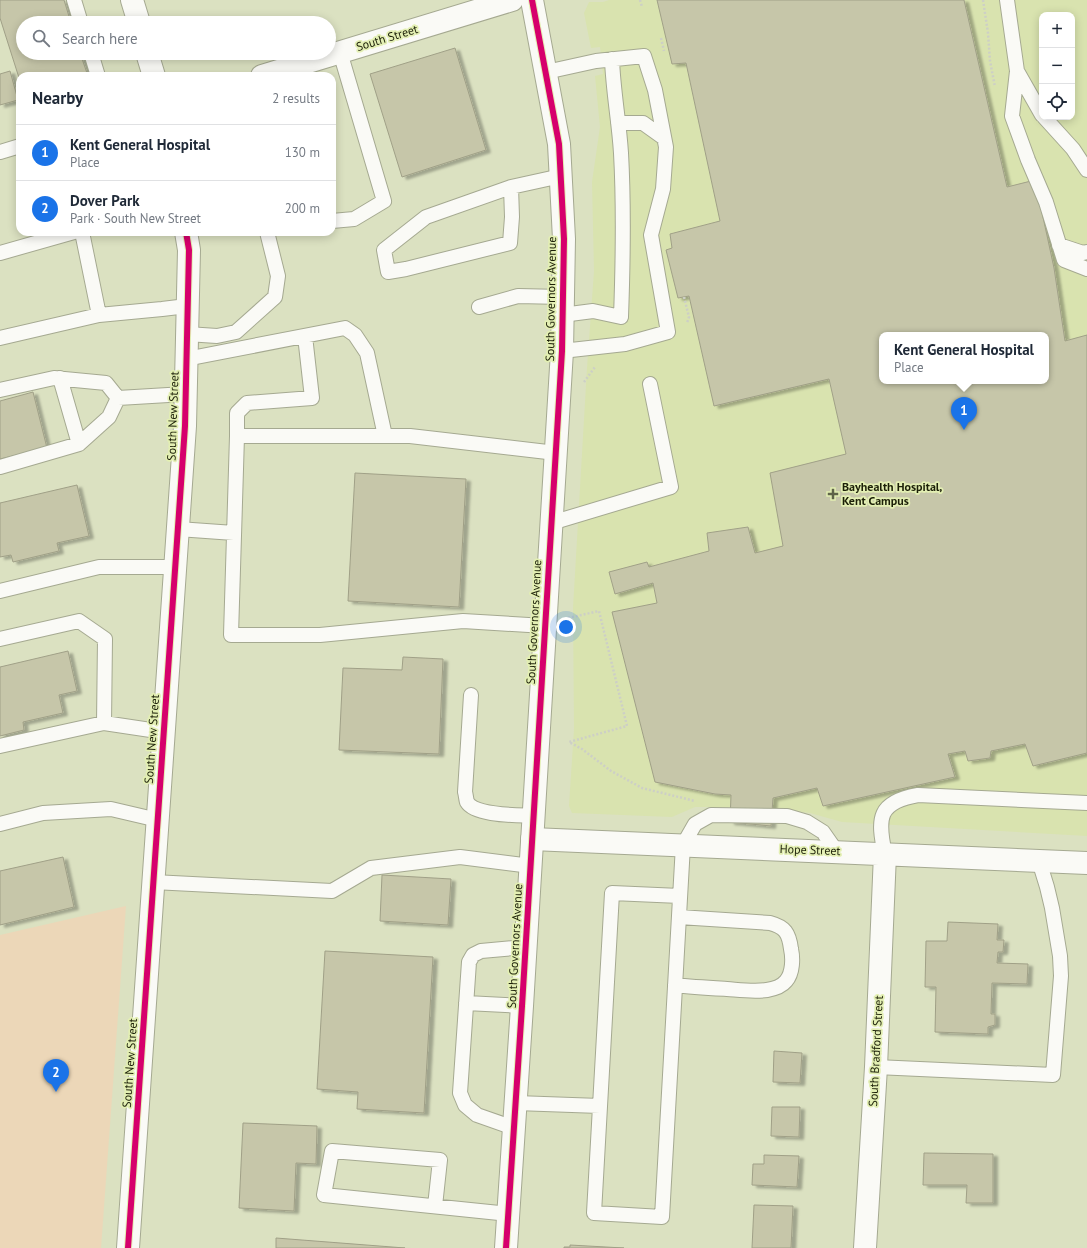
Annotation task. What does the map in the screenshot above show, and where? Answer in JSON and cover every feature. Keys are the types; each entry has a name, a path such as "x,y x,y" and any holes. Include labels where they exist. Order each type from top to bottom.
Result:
{"street":[{"path":"132,0 137,16"},
{"name":"South Street","path":"336,53 512,0"},
{"name":"South Governors Avenue","path":"506,1248 562,352 564,239 559,144 532,0"},
{"path":"149,60 153,72"},
{"name":"South Street","path":"286,72 318,60"},
{"name":"South New Street","path":"128,1248 185,426 188,250 186,236"},
{"name":"Hope Street","path":"532,839 1087,863"},
{"name":"South Bradford Street","path":"865,1248 876,1067 885,854"}],"lane":[{"path":"74,0 79,16"},
{"path":"1007,0 1018,71 1012,116 1028,160 1046,202 1064,260 1087,269"},
{"path":"336,221 354,219 384,201 340,52"},
{"path":"546,72 596,61 644,56 654,90 666,147 663,189 651,235 668,332 625,344 562,352"},
{"path":"478,307 518,296 621,317 624,242 621,152 612,59"},
{"path":"92,60 97,72"},
{"path":"1018,71 1039,109"},
{"path":"1047,120 1072,149 1087,170"},
{"path":"618,123 643,123 664,138"},
{"path":"0,152 16,147"},
{"path":"511,187 512,217 510,243 406,270 388,272 384,250 426,217 511,187 561,176"},
{"path":"0,253 60,236"},
{"path":"83,236 100,315"},
{"path":"187,334 217,336 236,332 275,297 278,276 268,236"},
{"path":"1059,244 1083,253 1087,252"},
{"path":"0,338 100,315 187,306"},
{"path":"186,359 345,328 355,336 367,353 386,436"},
{"path":"305,336 312,398 248,403 237,413 231,634 320,635 463,621 545,626"},
{"path":"0,390 60,378 106,383 118,398"},
{"path":"60,378 79,444"},
{"path":"552,523 671,487 650,384"},
{"path":"118,398 185,394"},
{"path":"0,466 79,444 109,418 118,398"},
{"path":"237,436 410,436 556,453"},
{"path":"178,530 234,533"},
{"path":"0,591 100,567 175,567"},
{"path":"0,639 79,621 105,639 104,723"},
{"path":"471,695 465,792 467,802 476,809 495,813 534,816"},
{"path":"0,746 104,723 164,732"},
{"path":"885,854 881,836 882,818 887,807 891,803 907,796 918,795 1087,803"},
{"path":"0,824 43,812 111,809 158,820"},
{"path":"680,896 612,893 594,1213 662,1217 683,845 695,824 711,815 787,816 807,822 823,832 837,852"},
{"path":"153,882 332,891 371,868 460,857 530,866"},
{"path":"876,1067 1053,1074 1061,976 1060,956 1052,908 1039,861"},
{"path":"675,985 753,991 768,990 780,986 786,981 792,966 790,939 786,931 778,925 770,923 679,917"},
{"path":"514,1128 477,1115 465,1105 460,1093 469,962 473,955 481,951 525,947"},
{"path":"466,1003 522,1006"},
{"path":"516,1103 600,1106"},
{"path":"435,1206 440,1160 332,1151 324,1195 509,1214"}],"path":[{"path":"640,0 642,7"},
{"path":"568,618 599,612 627,726 569,742 582,749 611,771 642,788 696,801"}],"shaded area":[{"name":"Bayhealth Hospital, Kent Campus","path":"609,0 1087,0 1087,836 842,822 810,813 788,810 728,807 695,807 672,817 572,813 569,806 574,729 573,608 594,271 592,182 600,127 595,76 603,74 600,47 591,48 584,13 589,2 603,2"},
{"path":"126,906 101,1248 0,1248 0,935"}],"building":[{"path":"0,0 64,0 69,16 16,16 16,60 82,60 87,72 17,72 0,18"},
{"name":"Bayhealth Hospital, Kent Campus","path":"657,0 964,0 1007,187 1035,180 1054,268 1065,341 1087,335 1087,753 1033,766 1025,744 991,751 990,758 968,761 965,751 948,754 955,777 823,806 817,788 773,798 771,826 730,822 731,795 715,794 655,782 612,612 657,603 653,583 615,594 609,572 647,562 649,567 709,551 707,533 748,527 755,553 783,546 770,473 846,454 829,379 714,406 689,296 678,298 666,250 672,248 670,234 720,221 686,63 672,64"},
{"path":"455,48 486,150 402,177 370,74"},
{"path":"10,71 16,93 16,101 0,105 0,74"},
{"path":"33,392 47,448 0,459 0,401"},
{"path":"355,473 466,479 459,607 348,601"},
{"path":"77,485 89,536 57,543 59,551 13,562 11,555 0,557 0,503"},
{"path":"68,651 77,691 59,695 63,713 23,722 24,730 0,736 0,667"},
{"path":"403,657 443,659 439,754 339,750 343,668 402,670"},
{"path":"63,857 74,907 0,925 0,871"},
{"path":"382,875 451,879 448,925 380,921"},
{"path":"948,922 998,924 997,940 1004,940 1003,952 998,952 997,963 1028,964 1027,984 992,983 991,1014 995,1014 995,1025 988,1027 988,1034 935,1032 936,987 925,987 926,941 947,941"},
{"path":"325,951 433,957 424,1113 357,1109 358,1092 317,1089"},
{"path":"774,1051 802,1053 800,1083 773,1082"},
{"path":"772,1107 800,1107 799,1137 771,1136"},
{"path":"243,1123 317,1126 316,1164 296,1163 294,1211 239,1208"},
{"path":"924,1153 993,1154 993,1203 966,1203 967,1185 923,1185"},
{"path":"764,1155 799,1156 797,1187 752,1185 753,1164 764,1164"},
{"path":"754,1205 793,1206 791,1248 752,1248"},
{"path":"276,1238 405,1248 276,1248"},
{"path":"570,1245 624,1248 564,1248 570,1247"}],"cycle path":[{"path":"506,1248 562,351 564,239 559,144 532,0"},
{"path":"128,1248 185,426 189,250 187,236"}],"place":[{"name":"Kent General Hospital","path":"964,430"},
{"name":"Bayhealth Hospital, Kent Campus","path":"833,494"},
{"name":"Dover Park","path":"56,1092"}]}
